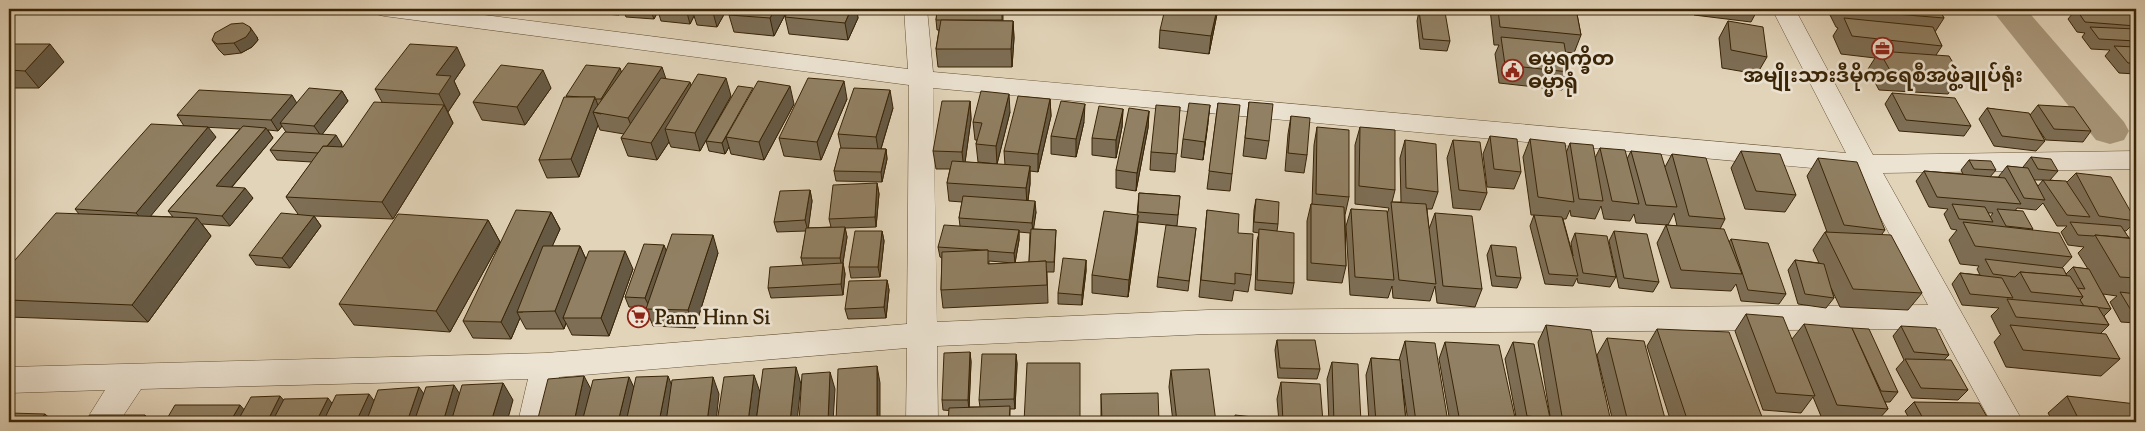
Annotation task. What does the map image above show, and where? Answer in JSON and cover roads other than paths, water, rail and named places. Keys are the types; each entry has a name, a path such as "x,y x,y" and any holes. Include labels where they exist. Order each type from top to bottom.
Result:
{"street":[{"path":"384,9 922,79 1865,164 2136,160"},
{"path":"916,9 922,79 922,422"},
{"path":"1784,9 1865,164 2006,422"},
{"path":"9,380 546,366 921,336 1208,322 1949,317"},
{"path":"534,422 546,366"},
{"path":"101,422 132,377"}],"waterway":[{"path":"2008,9 2110,131"}],"place":[{"name":"အမျိုးသားဒီမိုကရေစီအဖွဲ့ချုပ်ရုံး","path":"1883,49"},
{"name":"ဓမ္မရက္ခိတ ဓမ္မာရုံ","path":"1512,70"},
{"name":"Pann Hinn Si","path":"639,317"}]}
